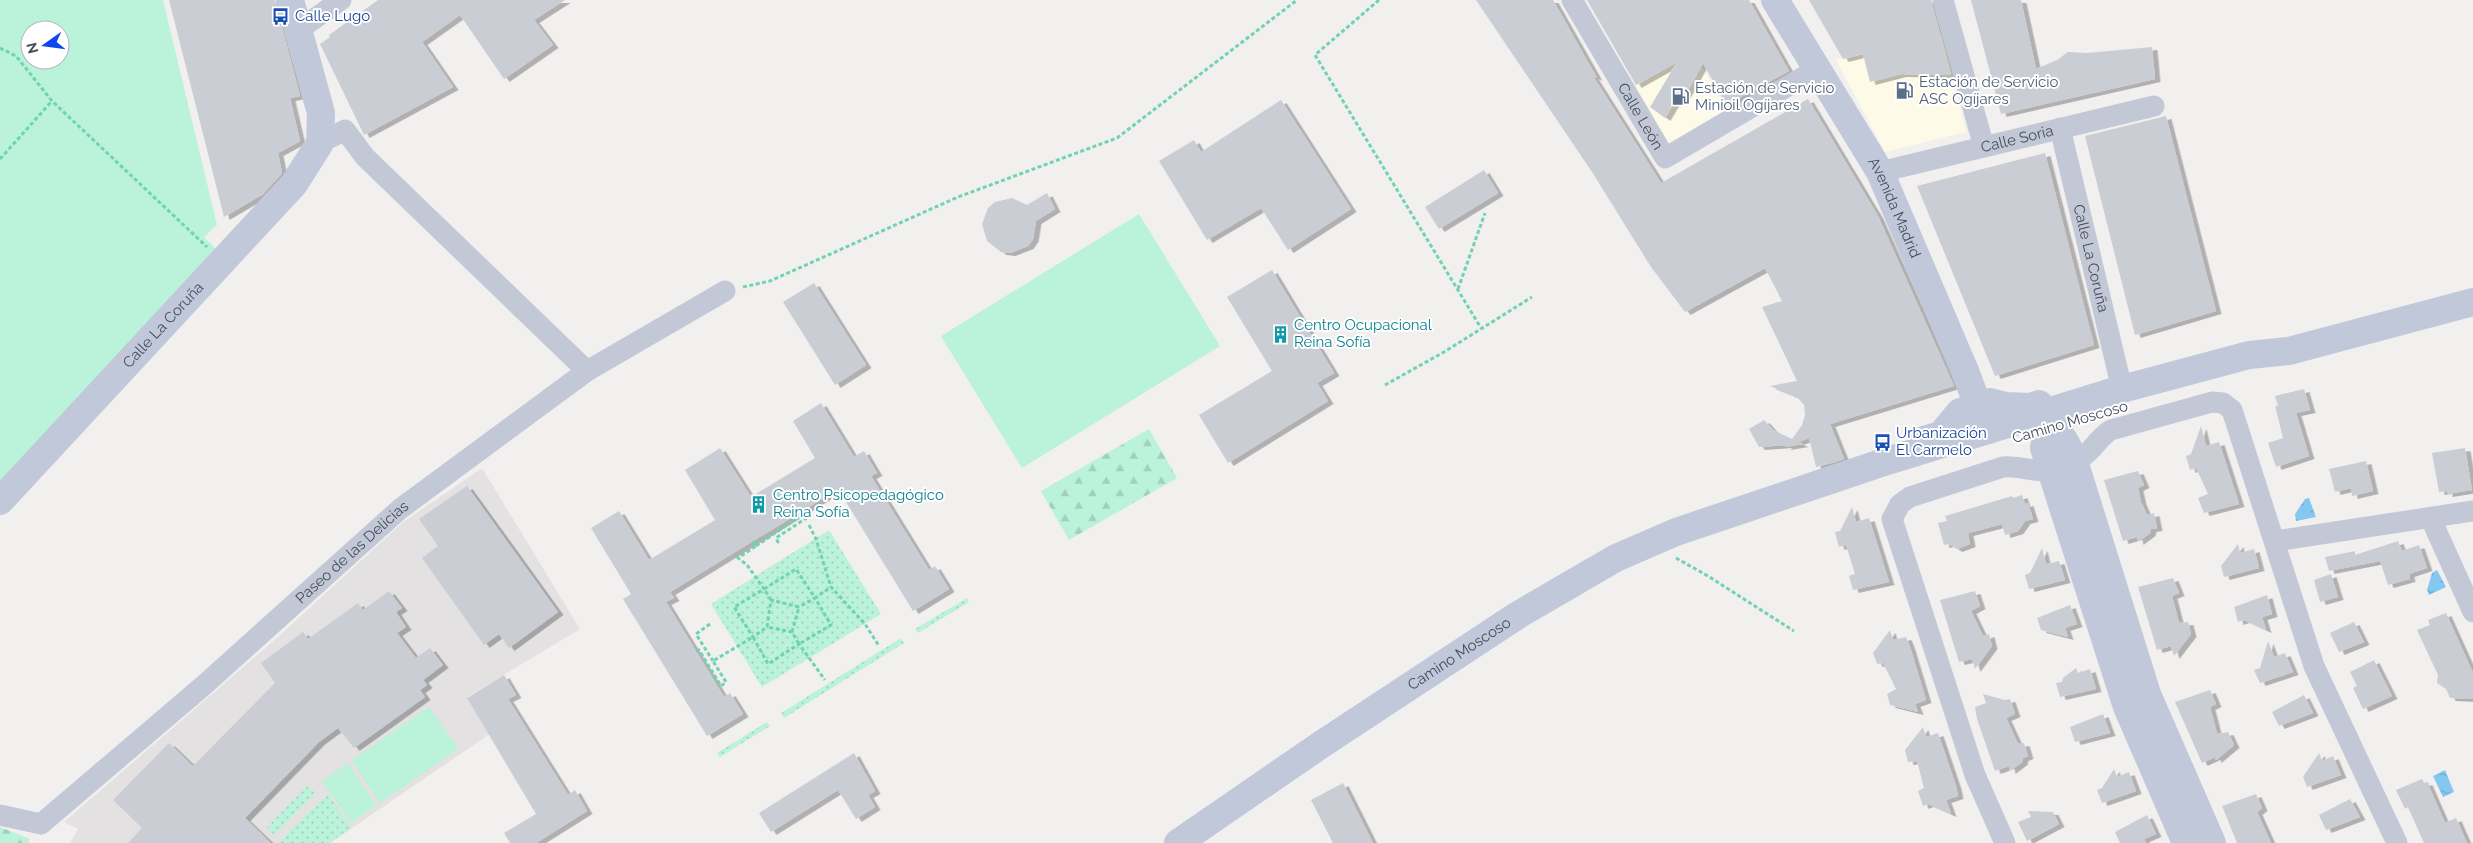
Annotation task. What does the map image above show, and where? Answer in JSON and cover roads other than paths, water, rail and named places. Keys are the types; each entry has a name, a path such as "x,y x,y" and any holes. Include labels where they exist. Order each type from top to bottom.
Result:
{"street":[{"path":"290,0 321,113 320,143 345,130 365,157 587,371"},
{"path":"297,31 341,0"},
{"name":"Calle León","path":"1572,0 1666,158 1818,69"},
{"name":"Avenida Madrid","path":"1776,0 1880,172 1982,418"},
{"path":"1943,0 1984,146"},
{"name":"Calle Soria","path":"1880,172 2154,106"},
{"name":"Calle La Coruña","path":"2060,128 2122,389"},
{"name":"Calle La Coruña","path":"0,501 294,184 320,143"},
{"name":"Paseo de las Delicias","path":"0,815 41,824 60,810 400,509 587,371 725,291"},
{"name":"Camino Moscoso","path":"1178,843 1322,744 1564,586 1616,558 1676,532 1762,504 1897,466 2023,427 2122,389 2160,378 2249,355 2289,351 2473,302"},
{"name":"Camino Moscoso","path":"2050,427 2260,365 2289,351"},
{"path":"2160,378 2143,393 2065,414 2050,427 2045,437 2044,448 2062,465 2146,694 2212,843"},
{"path":"1982,418 1990,402 2006,406 2030,407 2107,385 2122,389"},
{"path":"2005,843 1975,775 1892,519 1900,504 1910,497 2002,467 2018,466 2034,470 2062,465 2086,454 2099,437 2111,430 2212,402 2223,403 2232,410 2314,666 2397,843"},
{"name":"Camino Moscoso","path":"1897,466 1982,418 2023,427"},
{"path":"2023,427 2050,427"},
{"path":"2062,465 2127,707 2186,843"},
{"path":"2275,541 2473,511"},
{"path":"2433,517 2435,528 2473,612"}],"water":[{"path":"2309,498 2316,517 2296,521 2295,514 2305,499"},
{"path":"2437,570 2446,587 2429,595 2427,590 2432,573"},
{"path":"2445,770 2454,792 2443,797 2433,776"}],"place":[{"name":"Calle Lugo","path":"281,16"},
{"name":"Estación de Servicio ASC Ogíjares","path":"1905,91"},
{"name":"Estación de Servicio Minioil Ogíjares","path":"1681,97"},
{"name":"Centro Ocupacional Reina Sofía","path":"1280,334"},
{"name":"Urbanización El Carmelo","path":"1882,442"},
{"name":"Centro Psicopedagógico Reina Sofía","path":"759,504"}]}
